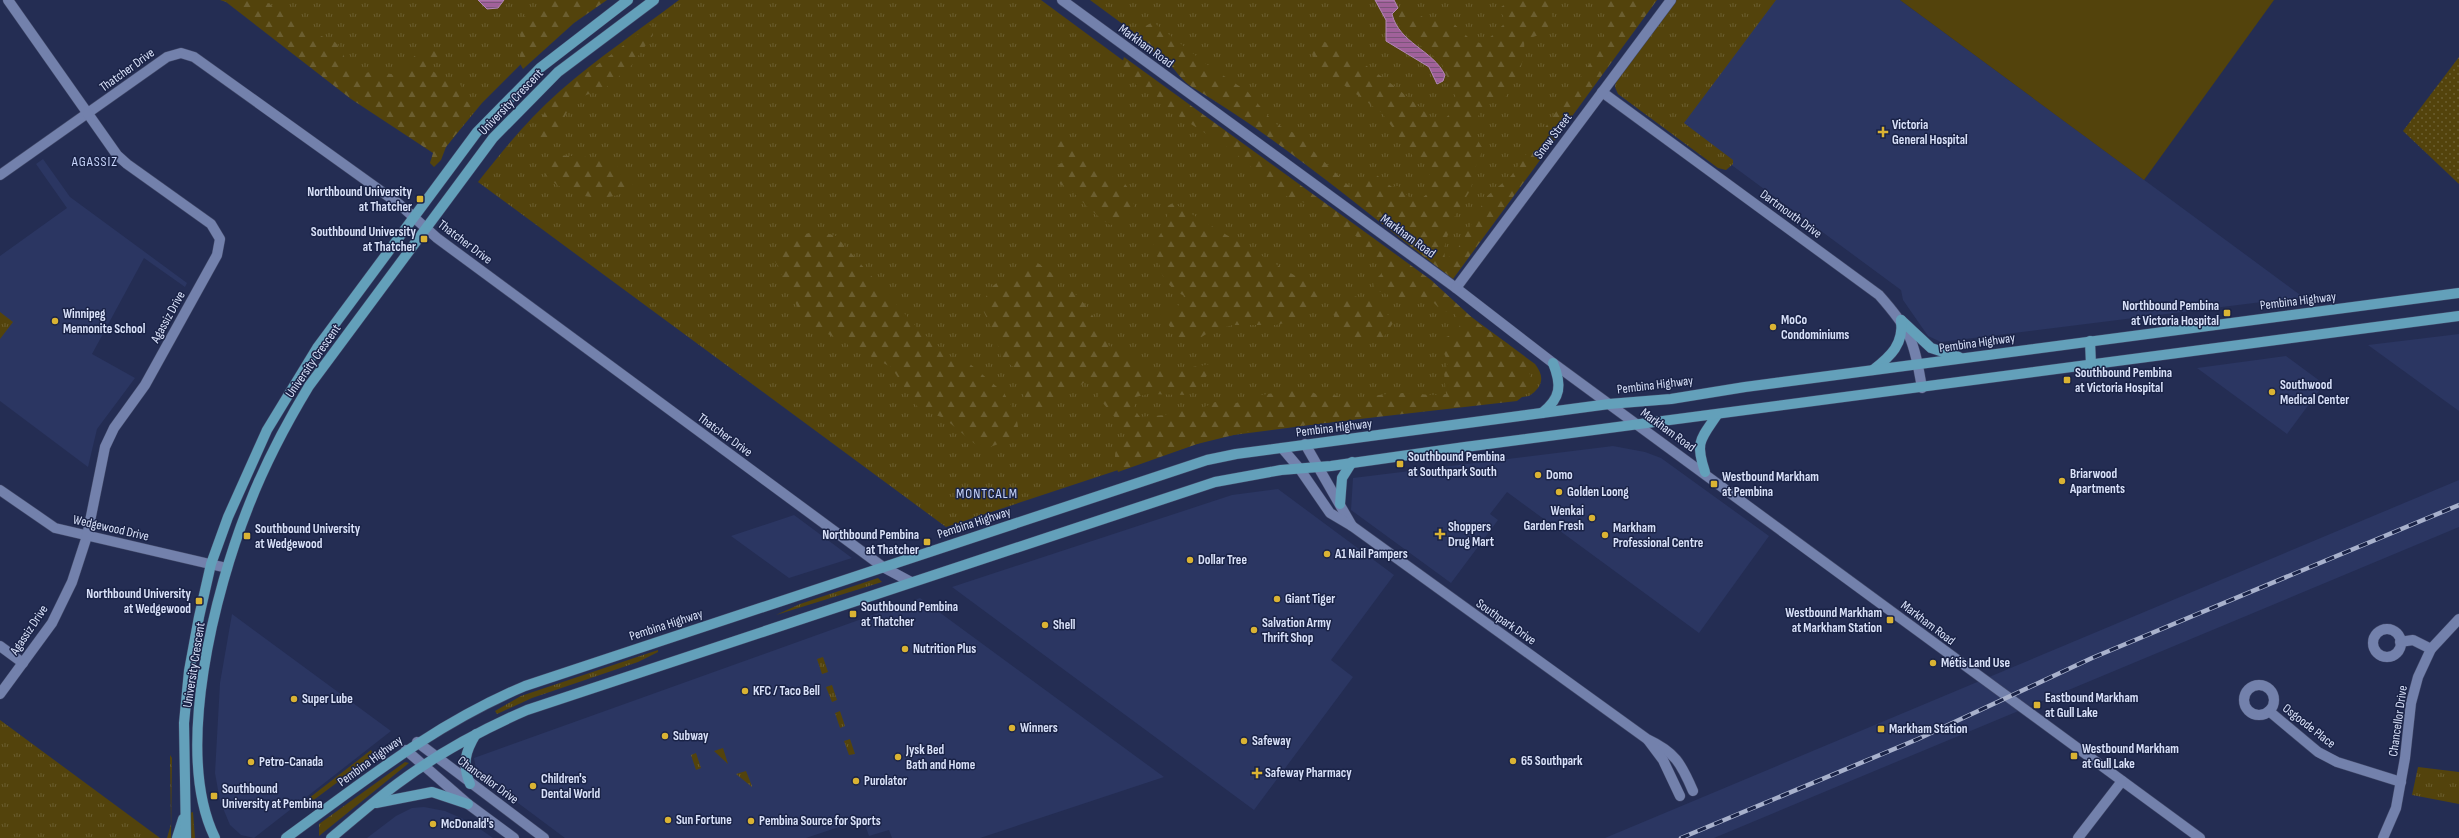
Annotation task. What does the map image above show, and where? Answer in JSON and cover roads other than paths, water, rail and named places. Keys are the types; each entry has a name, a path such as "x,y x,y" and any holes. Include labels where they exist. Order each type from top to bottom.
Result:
{"main road":[{"name":"University Crescent","path":"186,838 183,746 186,699 195,637 211,564 241,483 281,405 317,348 468,144 509,97 568,45 628,0"},
{"name":"University Crescent","path":"215,838 206,812 200,784 199,722 211,632 227,568 249,504 285,426 309,386 476,158 528,100 571,62 654,0"},
{"name":"Pembina Highway","path":"286,838 417,742 474,708 532,683 1207,460 1305,444 1609,404 1671,398 1872,370 2459,293"},
{"path":"331,838 372,804 436,757 476,734 539,705 1214,482 1299,468 1331,466 2459,316"},
{"path":"1901,320 1931,348 1964,358"},
{"path":"1872,370 1890,357 1897,347 1903,332 1901,320"},
{"path":"2090,341 2091,365"},
{"path":"1542,414 1551,406 1559,388 1560,379 1553,363"},
{"path":"1704,472 1698,453 1700,441 1717,415"},
{"path":"1340,504 1342,478 1352,462"},
{"path":"470,784 464,762 468,747 476,734"},
{"path":"372,804 432,792 468,804"},
{"path":"177,838 185,813"}],"street":[{"name":"Agassiz Drive","path":"0,694 52,623 72,582 87,536 105,447 114,428 145,385 218,255 220,239 211,224 127,164 89,114 8,0"},
{"name":"Markham Road","path":"1062,0 1456,288 1553,363 1704,472 2200,838"},
{"name":"Snow Street","path":"1456,288 1671,0"},
{"name":"Thatcher Drive","path":"0,175 89,114 167,57 181,53 194,57 399,204 425,227 883,567 911,582"},
{"name":"Dartmouth Drive","path":"1602,92 1879,295 1901,320 1913,340 1922,388"},
{"name":"Southpark Drive","path":"1305,444 1352,526"},
{"name":"Southpark Drive","path":"1282,448 1299,468 1330,513 1352,526 1647,739 1662,746 1680,762 1693,791"},
{"name":"Wedgewood Drive","path":"0,490 55,528 227,568"},
{"name":"Chancellor Drive","path":"2383,838 2396,808 2401,782 2411,702 2418,677 2431,649 2459,619"},
{"path":"2400,642 2413,640 2431,649"},
{"path":"0,646 23,663"},
{"name":"Osgoode Place","path":"2269,711 2318,752 2337,762 2401,782"},
{"name":"Southpark Drive","path":"1647,739 1663,760 1680,796"},
{"name":"Chancellor Drive","path":"417,742 470,784 544,838"},
{"path":"406,750 468,804 514,838"},
{"path":"2078,838 2122,781"}],"railway":[{"path":"1681,838 1918,739 2092,658 2459,505"}],"place":[{"name":"Victoria General Hospital","path":"1883,132"},
{"name":"Northbound University at Thatcher","path":"420,199"},
{"name":"Southbound University at Thatcher","path":"424,239"},
{"name":"Northbound Pembina at Victoria Hospital","path":"2227,313"},
{"name":"Winnipeg Mennonite School","path":"55,321"},
{"name":"MoCo Condominiums","path":"1773,327"},
{"name":"Southbound Pembina at Victoria Hospital","path":"2067,380"},
{"name":"Southwood Medical Center","path":"2272,392"},
{"name":"Southbound Pembina at Southpark South","path":"1400,464"},
{"name":"Domo","path":"1538,475"},
{"name":"Briarwood Apartments","path":"2062,481"},
{"name":"Westbound Markham at Pembina","path":"1714,484"},
{"name":"Golden Loong","path":"1559,492"},
{"name":"Wenkai Garden Fresh","path":"1592,518"},
{"name":"Shoppers Drug Mart","path":"1440,534"},
{"name":"Markham Professional Centre","path":"1605,535"},
{"name":"Southbound University at Wedgewood","path":"247,536"},
{"name":"Northbound Pembina at Thatcher","path":"927,542"},
{"name":"A1 Nail Pampers","path":"1327,554"},
{"name":"Dollar Tree","path":"1190,560"},
{"name":"Giant Tiger","path":"1277,599"},
{"name":"Northbound University at Wedgewood","path":"199,601"},
{"name":"Southbound Pembina at Thatcher","path":"853,614"},
{"name":"Westbound Markham at Markham Station","path":"1890,620"},
{"name":"Shell","path":"1045,625"},
{"name":"Salvation Army Thrift Shop","path":"1254,630"},
{"name":"Nutrition Plus","path":"905,649"},
{"name":"Métis Land Use","path":"1933,663"},
{"name":"KFC / Taco Bell","path":"745,691"},
{"name":"Super Lube","path":"294,699"},
{"name":"Eastbound Markham at Gull Lake","path":"2037,705"},
{"name":"Winners","path":"1012,728"},
{"name":"Markham Station","path":"1881,729"},
{"name":"Subway","path":"665,736"},
{"name":"Safeway","path":"1244,741"},
{"name":"Westbound Markham at Gull Lake","path":"2074,756"},
{"name":"Jysk Bed Bath and Home","path":"898,757"},
{"name":"65 Southpark","path":"1513,761"},
{"name":"Petro-Canada","path":"251,762"},
{"name":"Safeway Pharmacy","path":"1257,773"},
{"name":"Purolator","path":"856,781"},
{"name":"Children's Dental World","path":"533,786"},
{"name":"Southbound University at Pembina","path":"214,796"},
{"name":"Sun Fortune","path":"668,820"},
{"name":"Pembina Source for Sports","path":"751,821"},
{"name":"McDonald's","path":"433,824"}],"district":[{"name":"AGASSIZ","path":"95,161"},
{"name":"MONTCALM","path":"987,493"}]}
